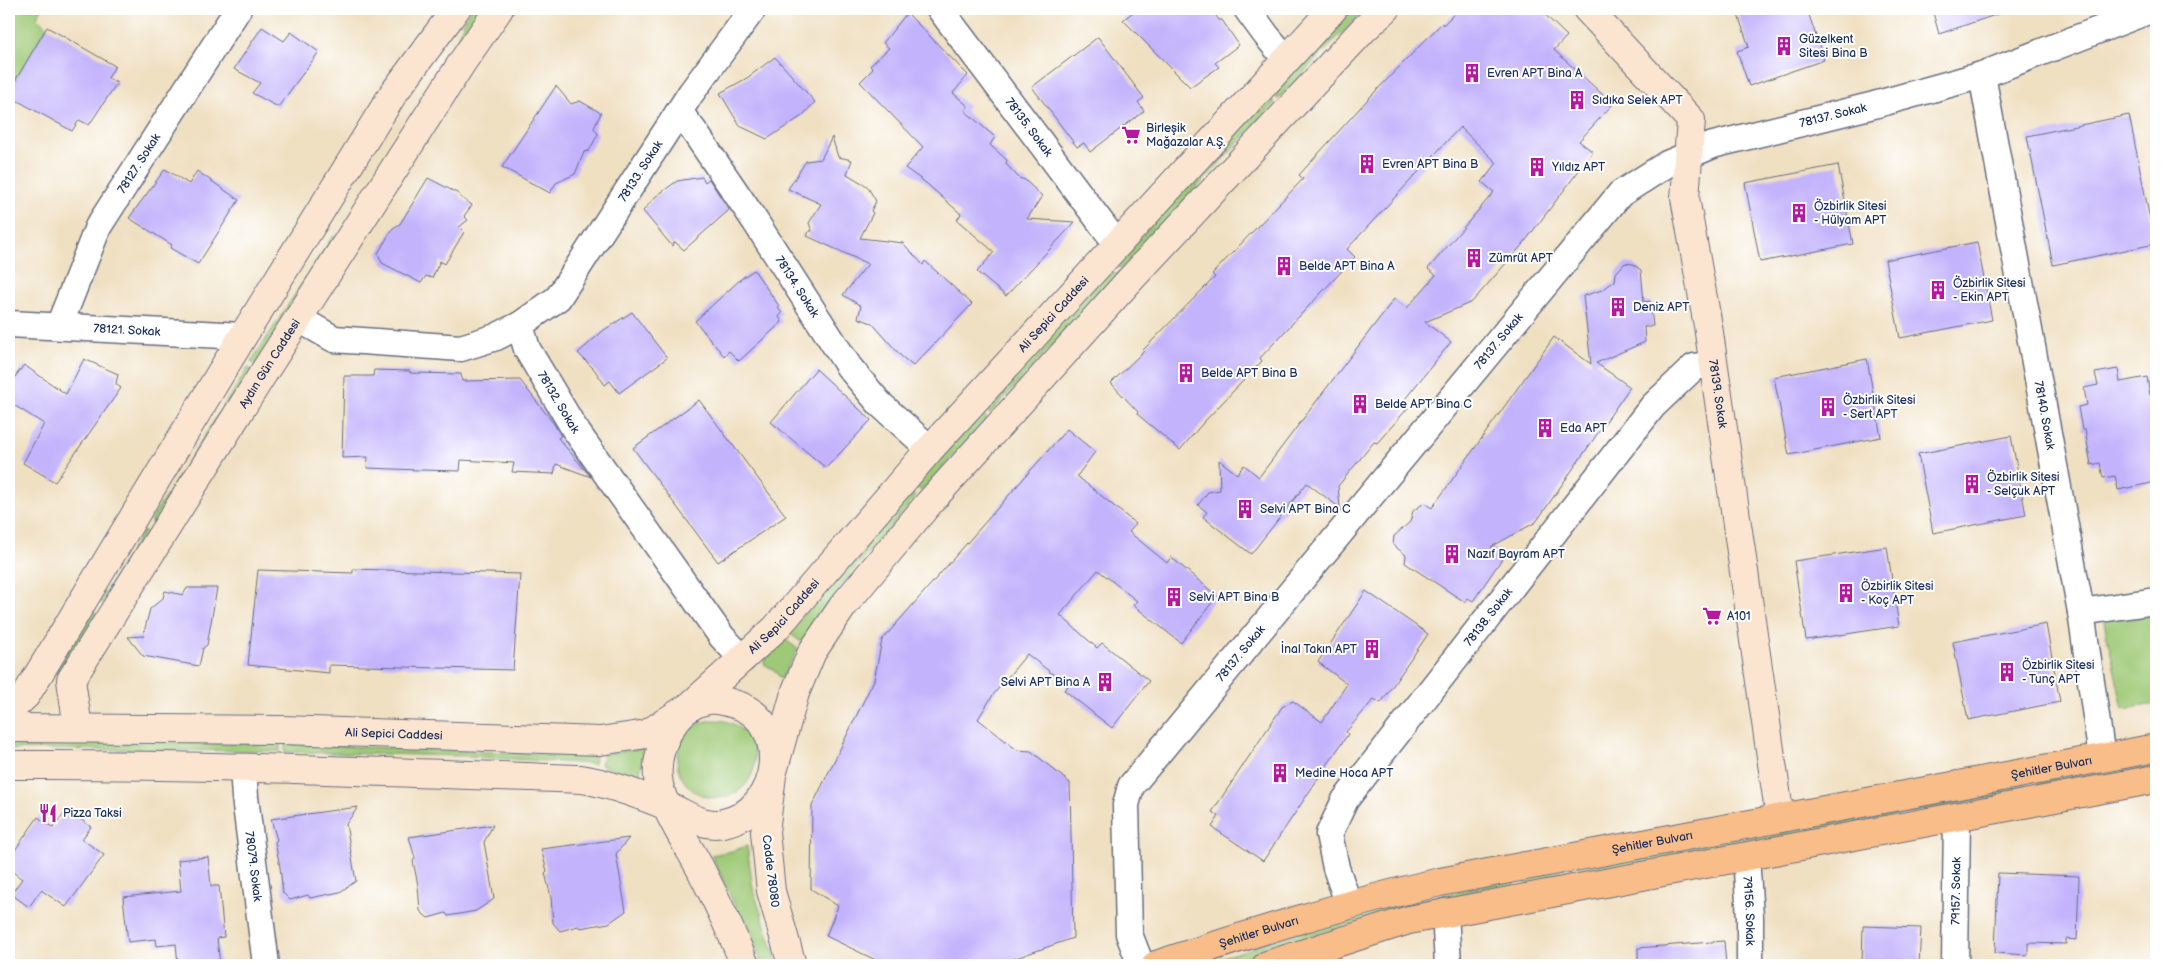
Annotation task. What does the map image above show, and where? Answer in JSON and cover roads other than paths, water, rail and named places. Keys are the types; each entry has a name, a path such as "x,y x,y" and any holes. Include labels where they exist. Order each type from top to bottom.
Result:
{"main road":[{"path":"9,712 26,695 243,336 393,94 456,9"},
{"name":"Aydın Gün Caddesi","path":"78,728 70,680 463,61 499,9"},
{"name":"Ali Sepici Caddesi","path":"9,728 293,731 600,741 647,734 690,706 776,628 930,449 1333,9"},
{"path":"9,765 243,768 581,779 595,781 667,806 701,822 722,824 742,816 758,804 772,775 795,693 812,652 843,606 930,503 1129,281 1364,29 1386,9"},
{"name":"78139. Sokak","path":"1587,9 1691,120 1685,198 1712,364 1780,818"},
{"path":"745,965 706,880 661,792 658,778 658,761 663,742 674,724 690,706 710,699 743,705 760,718 768,729 772,745 772,775"},
{"name":"Şehitler Bulvarı","path":"1156,965 1383,895 1489,872 2156,748"},
{"name":"Cadde 78080","path":"772,775 765,832 767,863 777,918 792,965"},
{"path":"1268,965 1409,920 1446,912 2156,779"}],"street":[{"name":"78127. Sokak","path":"59,326 98,227 238,9"},
{"name":"78133. Sokak","path":"520,325 558,298 679,112 753,9"},
{"name":"78135. Sokak","path":"940,9 1117,244"},
{"path":"1248,9 1286,59"},
{"name":"78137. Sokak","path":"1141,965 1129,934 1126,805 1131,786 1620,194 1667,164 1713,145 1874,105 1982,75 2153,9"},
{"name":"78140. Sokak","path":"1982,75 2081,612 2102,758"},
{"name":"78134. Sokak","path":"679,112 755,221 849,366 880,404 930,449"},
{"path":"299,319 334,339 460,348 496,337 520,325"},
{"name":"78121. Sokak","path":"9,324 243,336"},
{"name":"78132. Sokak","path":"520,325 526,349 574,428 722,637 743,659"},
{"name":"78138. Sokak","path":"1348,905 1336,868 1329,834 1345,800 1653,406 1694,366 1712,364"},
{"path":"2081,612 2156,601"},
{"name":"78079. Sokak","path":"243,768 266,965"},
{"name":"79157. Sokak","path":"1955,965 1957,817"},
{"name":"79156. Sokak","path":"1746,856 1750,916 1750,965"},
{"path":"1446,912 1448,965"}],"place":[{"name":"Güzelkent Sitesi Bina B","path":"1784,46"},
{"name":"Evren APT Bina A","path":"1472,73"},
{"name":"Sıdıka Selek APT","path":"1577,100"},
{"name":"Birleşik Mağazalar A.Ş.","path":"1131,135"},
{"name":"Evren APT Bina B","path":"1367,164"},
{"name":"Yıldız APT","path":"1537,167"},
{"name":"Özbirlik Sitesi - Hülyam APT","path":"1799,213"},
{"name":"Zümrüt APT","path":"1474,258"},
{"name":"Belde APT Bina A","path":"1284,266"},
{"name":"Özbirlik Sitesi - Ekin APT","path":"1938,290"},
{"name":"Deniz APT","path":"1618,307"},
{"name":"Belde APT Bina B","path":"1186,373"},
{"name":"Belde APT Bina C","path":"1360,404"},
{"name":"Özbirlik Sitesi - Sert APT","path":"1828,407"},
{"name":"Eda APT","path":"1545,428"},
{"name":"Özbirlik Sitesi - Selçuk APT","path":"1972,484"},
{"name":"Selvi APT Bina C","path":"1245,509"},
{"name":"Nazıf Bayram APT","path":"1452,554"},
{"name":"Özbirlik Sitesi - Koç APT","path":"1846,593"},
{"name":"Selvi APT Bina B","path":"1174,597"},
{"name":"A101","path":"1712,616"},
{"name":"İnal Takın APT","path":"1372,649"},
{"name":"Özbirlik Sitesi - Tunç APT","path":"2007,672"},
{"name":"Selvi APT Bina A","path":"1105,682"},
{"name":"Medine Hoca APT","path":"1280,773"},
{"name":"Pizza Taksi","path":"48,813"}]}
